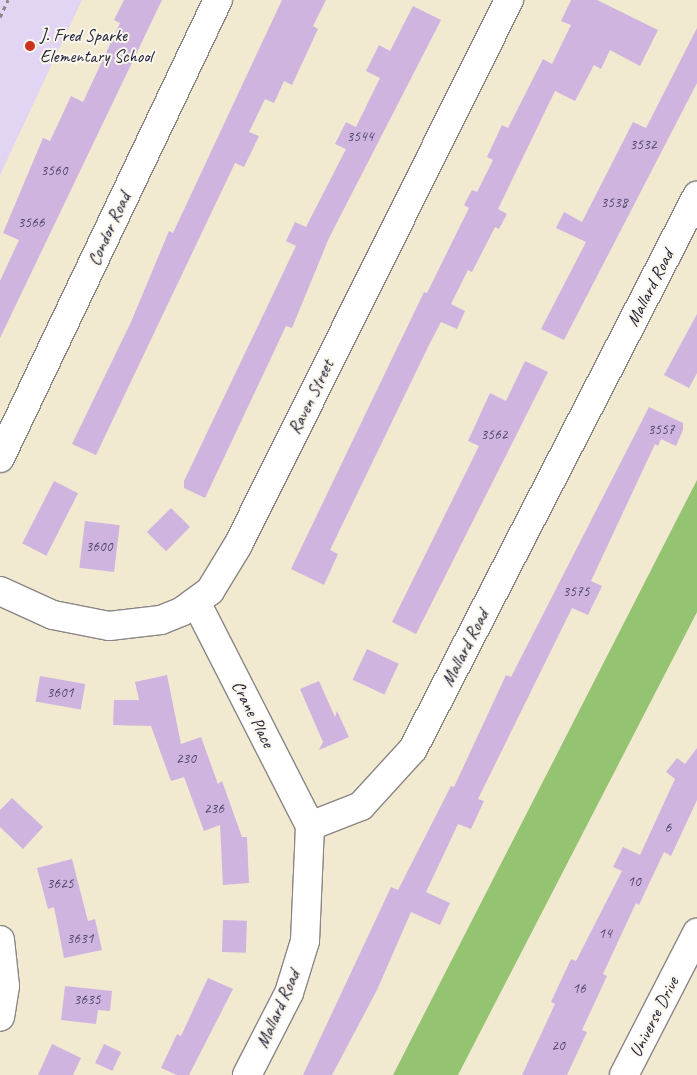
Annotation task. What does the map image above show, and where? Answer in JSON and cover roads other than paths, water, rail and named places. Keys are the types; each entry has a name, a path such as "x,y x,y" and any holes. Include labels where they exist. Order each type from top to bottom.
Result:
{"street":[{"name":"Condor Road","path":"0,458 218,0"},
{"name":"Raven Street","path":"0,592 53,615 109,626 161,620 196,602 221,575 238,545 508,0"},
{"name":"Mallard Road","path":"247,1075 289,993 305,941 310,826 362,806 396,773 413,749 697,196"},
{"name":"Crane Place","path":"196,602 310,826"},
{"name":"Universe Drive","path":"624,1075 689,968 697,933"},
{"path":"0,940 5,986 0,1017"}],"place":[{"name":"J. Fred Sparke Elementary School","path":"30,46"}]}
